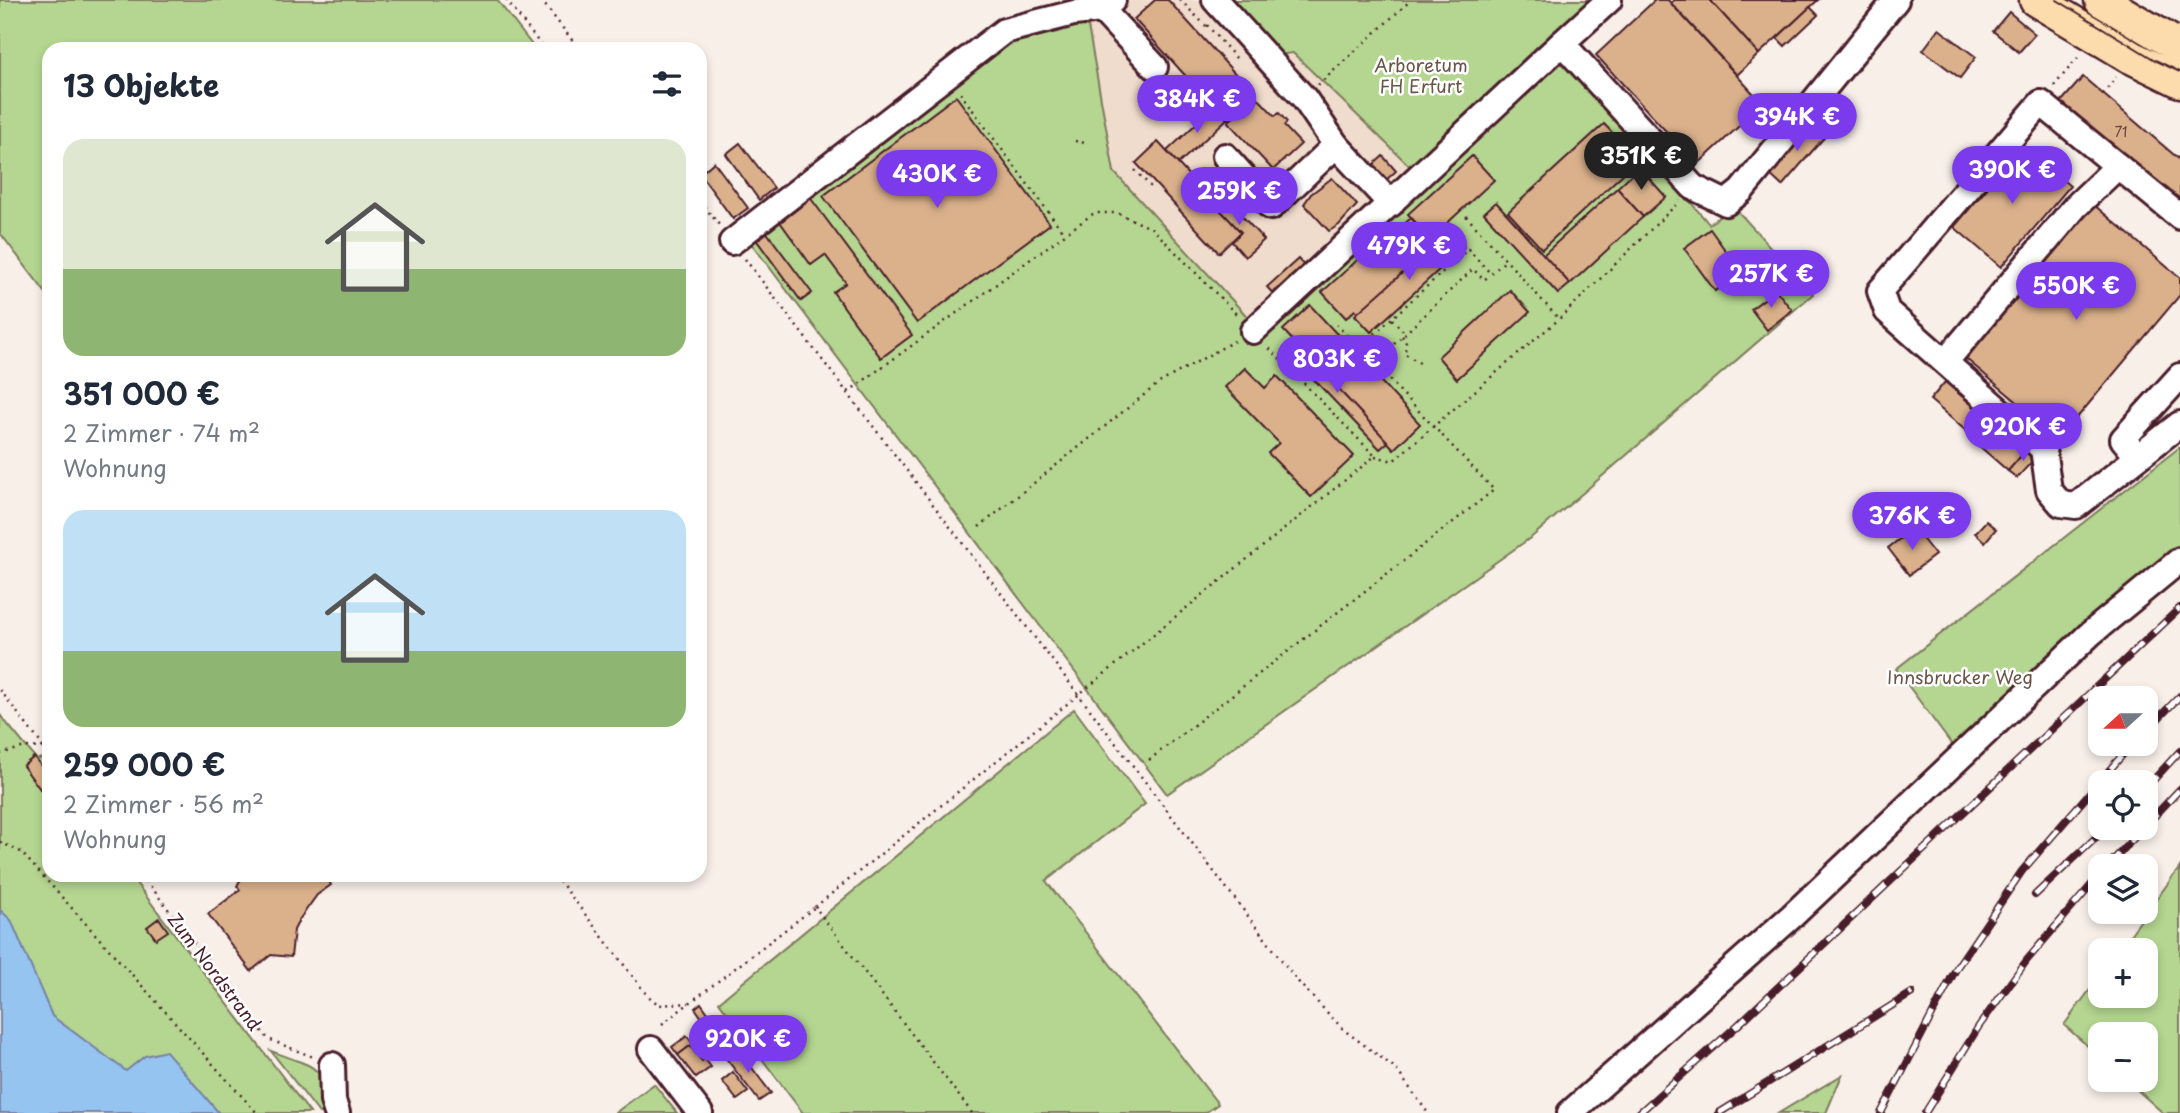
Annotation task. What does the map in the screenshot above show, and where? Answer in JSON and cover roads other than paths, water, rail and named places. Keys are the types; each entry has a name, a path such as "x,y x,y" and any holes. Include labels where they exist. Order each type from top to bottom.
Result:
{"main road":[{"path":"2036,0 2131,57 2180,81"},
{"path":"2101,0 2180,47"}],"street":[{"path":"1215,0 1304,98 1336,145 1391,204"},
{"path":"1253,331 1609,0"},
{"path":"1562,43 1693,187 1726,202 1741,191 1896,0"},
{"path":"732,242 1004,31 1067,7 1107,5 1155,67"},
{"path":"2180,217 2041,103 1880,291 1887,311 2043,449 2049,490 2061,504 2076,506 2180,424"},
{"path":"1225,156 1271,207 1336,145"},
{"path":"1946,361 2075,207 2119,166"},
{"path":"2137,456 2123,439 2180,376"},
{"path":"1570,1113 1792,916 2090,634 2180,561"},
{"path":"651,1049 699,1113"},
{"path":"332,1065 333,1101 337,1113"}],"water":[{"path":"0,910 11,920 52,1016 126,1071 145,1056 166,1051 219,1113 0,1113"}],"tram line":[{"path":"2057,0 2155,60 2180,72"}],"railway":[{"path":"1639,1113 1738,1025 2180,608"},
{"path":"2158,719 2180,696"},
{"path":"2158,775 2180,751"},
{"path":"1881,1113 1957,967 2022,871 2122,756"},
{"path":"2158,812 2180,789"},
{"path":"2035,895 2093,840"},
{"path":"2119,854 2132,840"},
{"path":"1925,1113 1979,1026 2027,960 2088,889"},
{"path":"1719,1113 1912,993"}],"park label":[{"name":"Arboretum FH Erfurt","path":"1421,74"},
{"name":"Innsbrucker Weg","path":"1960,676"}]}
